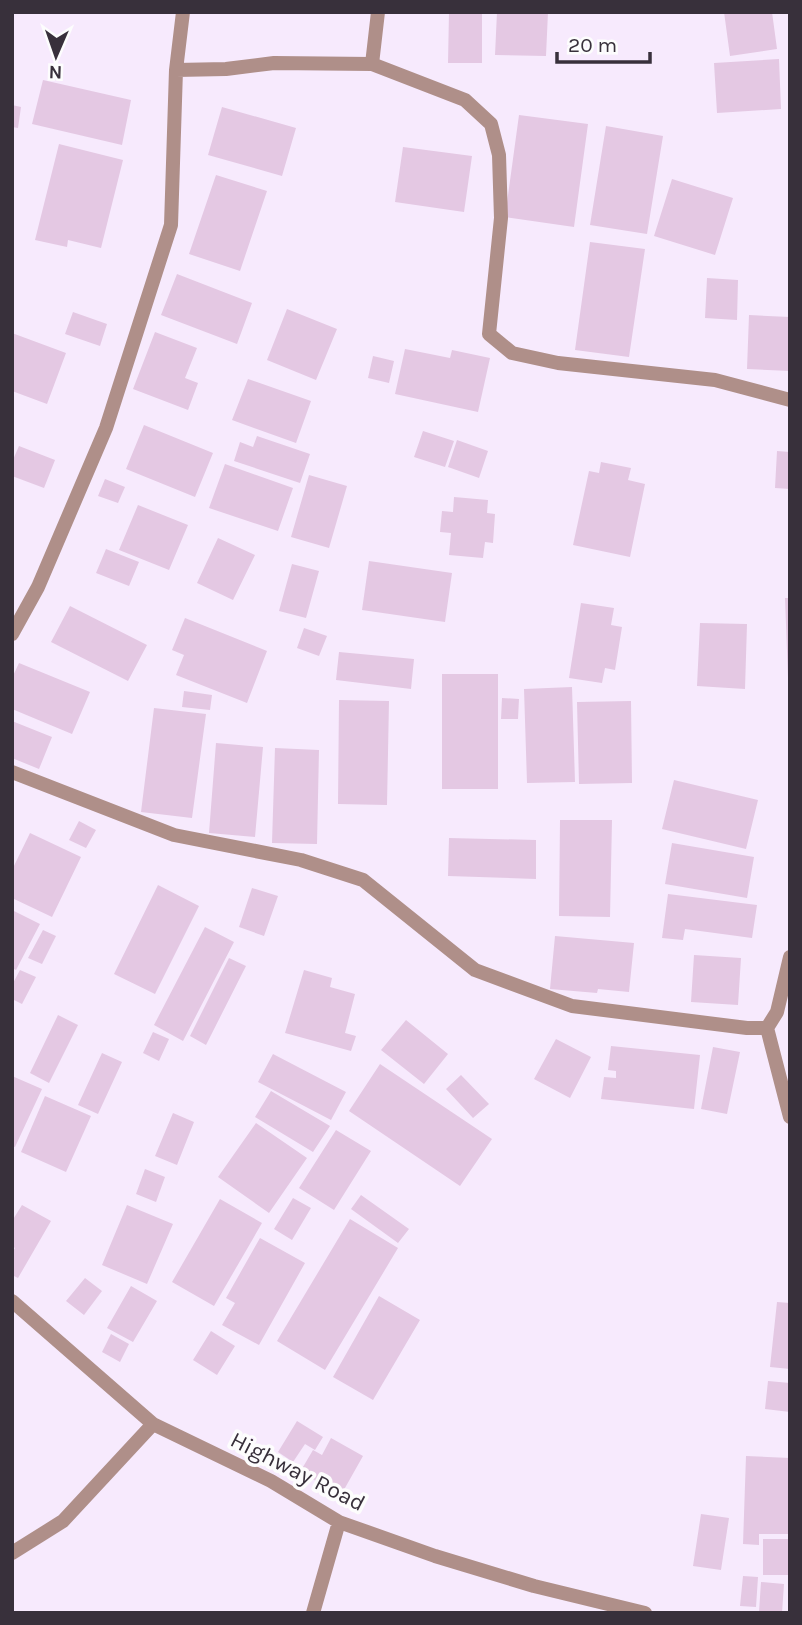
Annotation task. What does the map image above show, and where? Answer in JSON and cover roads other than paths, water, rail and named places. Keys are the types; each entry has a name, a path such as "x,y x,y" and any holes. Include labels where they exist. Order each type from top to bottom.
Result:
{"street":[{"path":"12,634 38,587 106,428 171,225 176,70 183,12"},
{"path":"372,64 378,12"},
{"path":"176,70 226,69 274,63 372,64 465,100 491,124 499,155 500,218 489,334 512,353 558,363 715,380 790,400"},
{"path":"12,772 174,835 301,860 363,880 475,970 572,1006 747,1028 767,1028"},
{"path":"790,957 777,1012 767,1028 790,1117"},
{"name":"Highway Road","path":"12,1301 153,1424 271,1481 339,1522 435,1556 534,1586 645,1613"},
{"path":"12,1553 63,1521 153,1424"},
{"path":"313,1613 339,1522"}]}
